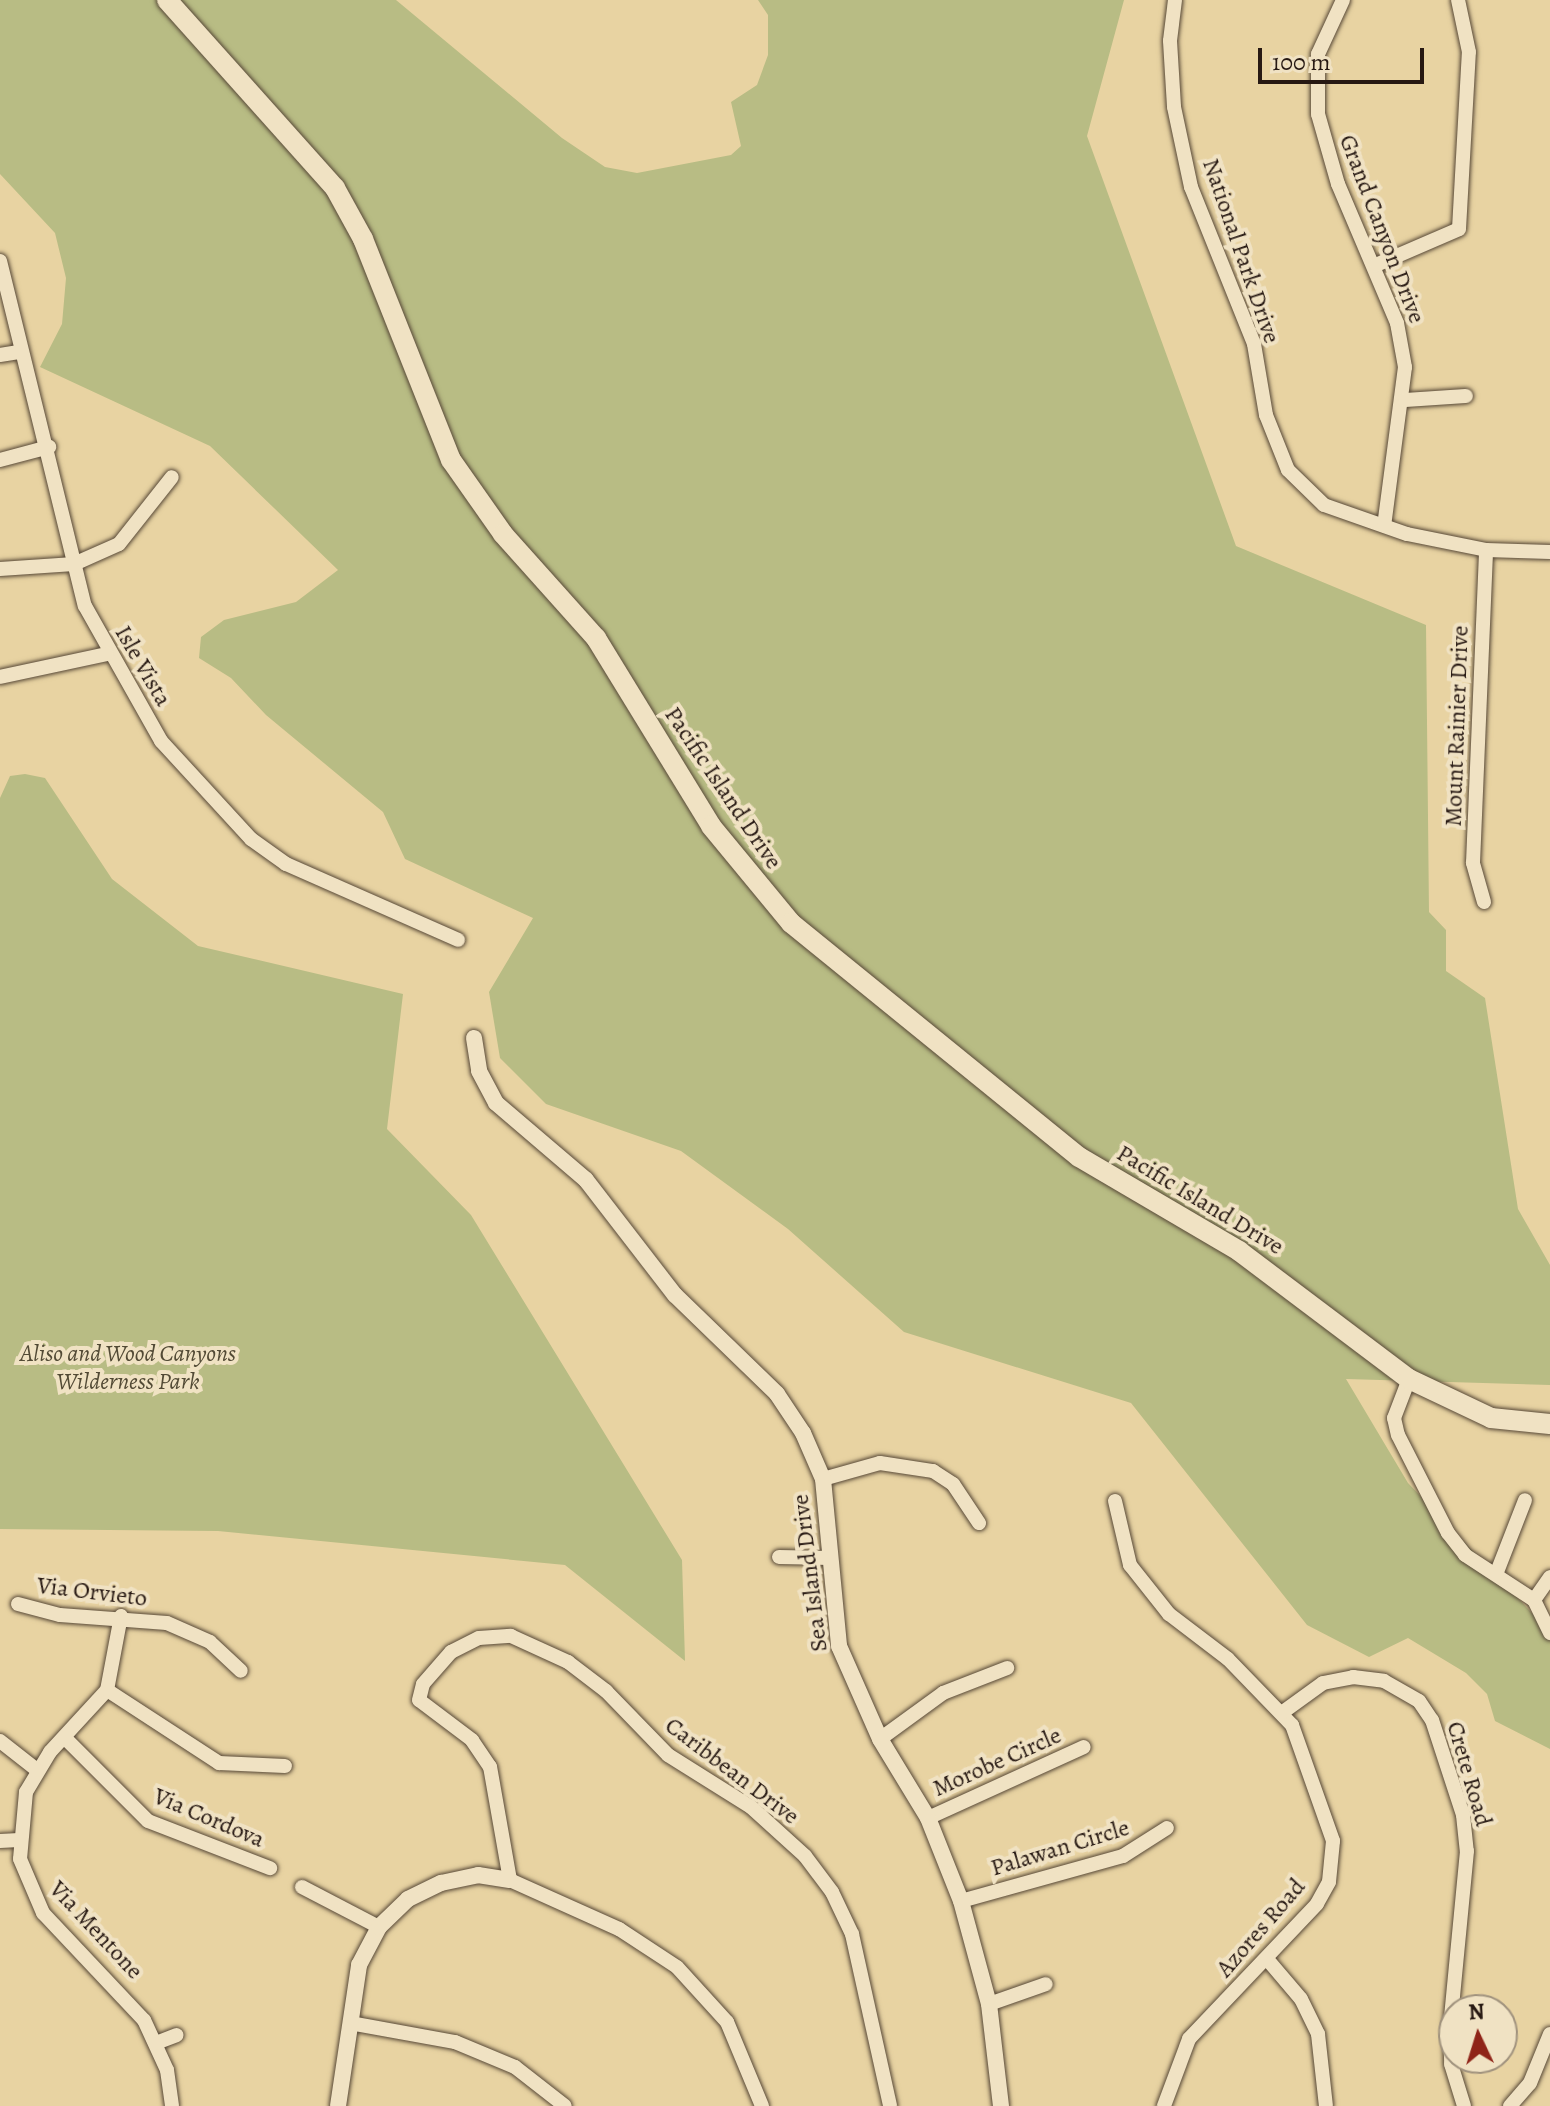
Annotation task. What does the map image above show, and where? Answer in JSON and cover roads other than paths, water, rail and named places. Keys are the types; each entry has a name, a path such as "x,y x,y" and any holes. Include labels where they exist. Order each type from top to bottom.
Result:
{"main road":[{"name":"Pacific Island Drive","path":"167,0 335,188 363,239 451,460 496,525 596,638 711,826 755,885 827,955 1079,1157 1259,1264 1409,1379 1491,1418 1550,1424"}],"street":[{"name":"National Park Drive","path":"1175,0 1170,41 1174,107 1191,187 1254,344 1283,462 1320,502 1384,526 1486,550 1550,552"},
{"name":"Grand Canyon Drive","path":"1343,0 1318,54 1318,114 1338,184 1376,265 1397,323 1405,400 1384,526"},
{"path":"1376,265 1459,229 1469,52 1458,0"},
{"name":"Isle Vista","path":"0,261 19,352 49,447 74,564 107,654 161,741 251,839 286,864 458,940"},
{"path":"0,355 19,352"},
{"path":"1405,400 1466,396"},
{"path":"0,460 49,447"},
{"path":"0,569 74,564 119,544 172,477"},
{"name":"Mount Rainier Drive","path":"1484,902 1473,863 1486,550"},
{"path":"0,677 107,654"},
{"name":"Sea Island Drive","path":"474,1038 479,1071 496,1103 586,1180 720,1345 777,1394 823,1479 839,1646 880,1739 928,1818 961,1901 989,2004 1001,2106"},
{"path":"1409,1379 1394,1418 1398,1435 1448,1533 1465,1555 1497,1572 1534,1600 1550,1633"},
{"path":"823,1479 880,1463 933,1471 953,1484 979,1523"},
{"path":"1497,1572 1525,1500"},
{"name":"Azores Road","path":"1115,1501 1130,1565 1169,1614 1283,1712 1320,1789 1332,1860 1317,1904 1189,2039 1164,2106"},
{"path":"779,1557 831,1558"},
{"path":"1534,1600 1550,1577"},
{"name":"Via Orvieto","path":"18,1604 60,1615 121,1616 167,1623 196,1636 241,1671"},
{"path":"121,1616 107,1690 219,1763 285,1766"},
{"name":"Caribbean Drive","path":"510,1880 490,1767 472,1740 419,1700 445,1657 490,1636 519,1639 589,1676 668,1755 751,1807 805,1856 832,1892 852,1934 890,2106"},
{"path":"880,1739 943,1693 1007,1668"},
{"name":"Crete Road","path":"1283,1712 1323,1683 1353,1677 1384,1681 1419,1701 1432,1720 1463,1815 1467,1851 1450,2029 1451,2064 1464,2106"},
{"name":"Via Mentone","path":"107,1690 37,1770 26,1792 19,1840 24,1877 43,1913 129,2000 156,2043 172,2106"},
{"name":"Via Cordova","path":"65,1738 148,1821 270,1868"},
{"path":"0,1741 37,1770"},
{"name":"Morobe Circle","path":"928,1818 1084,1747"},
{"name":"Palawan Circle","path":"961,1901 1123,1856 1167,1828"},
{"path":"0,1841 19,1840"},
{"path":"338,2106 359,1965 379,1927 408,1899 441,1883 478,1875 510,1880 619,1929 677,1967 727,2022 762,2106"},
{"path":"302,1887 379,1927"},
{"path":"1267,1959 1301,1999 1318,2034 1326,2106"},
{"path":"989,2004 1046,1984"},
{"path":"350,2023 455,2042 515,2067 565,2106"},
{"path":"1510,2106 1530,2083 1550,2034"},
{"path":"156,2043 177,2035"}],"park label":[{"name":"Aliso and Wood Canyons Wilderness Park","path":"128,1368"}]}
